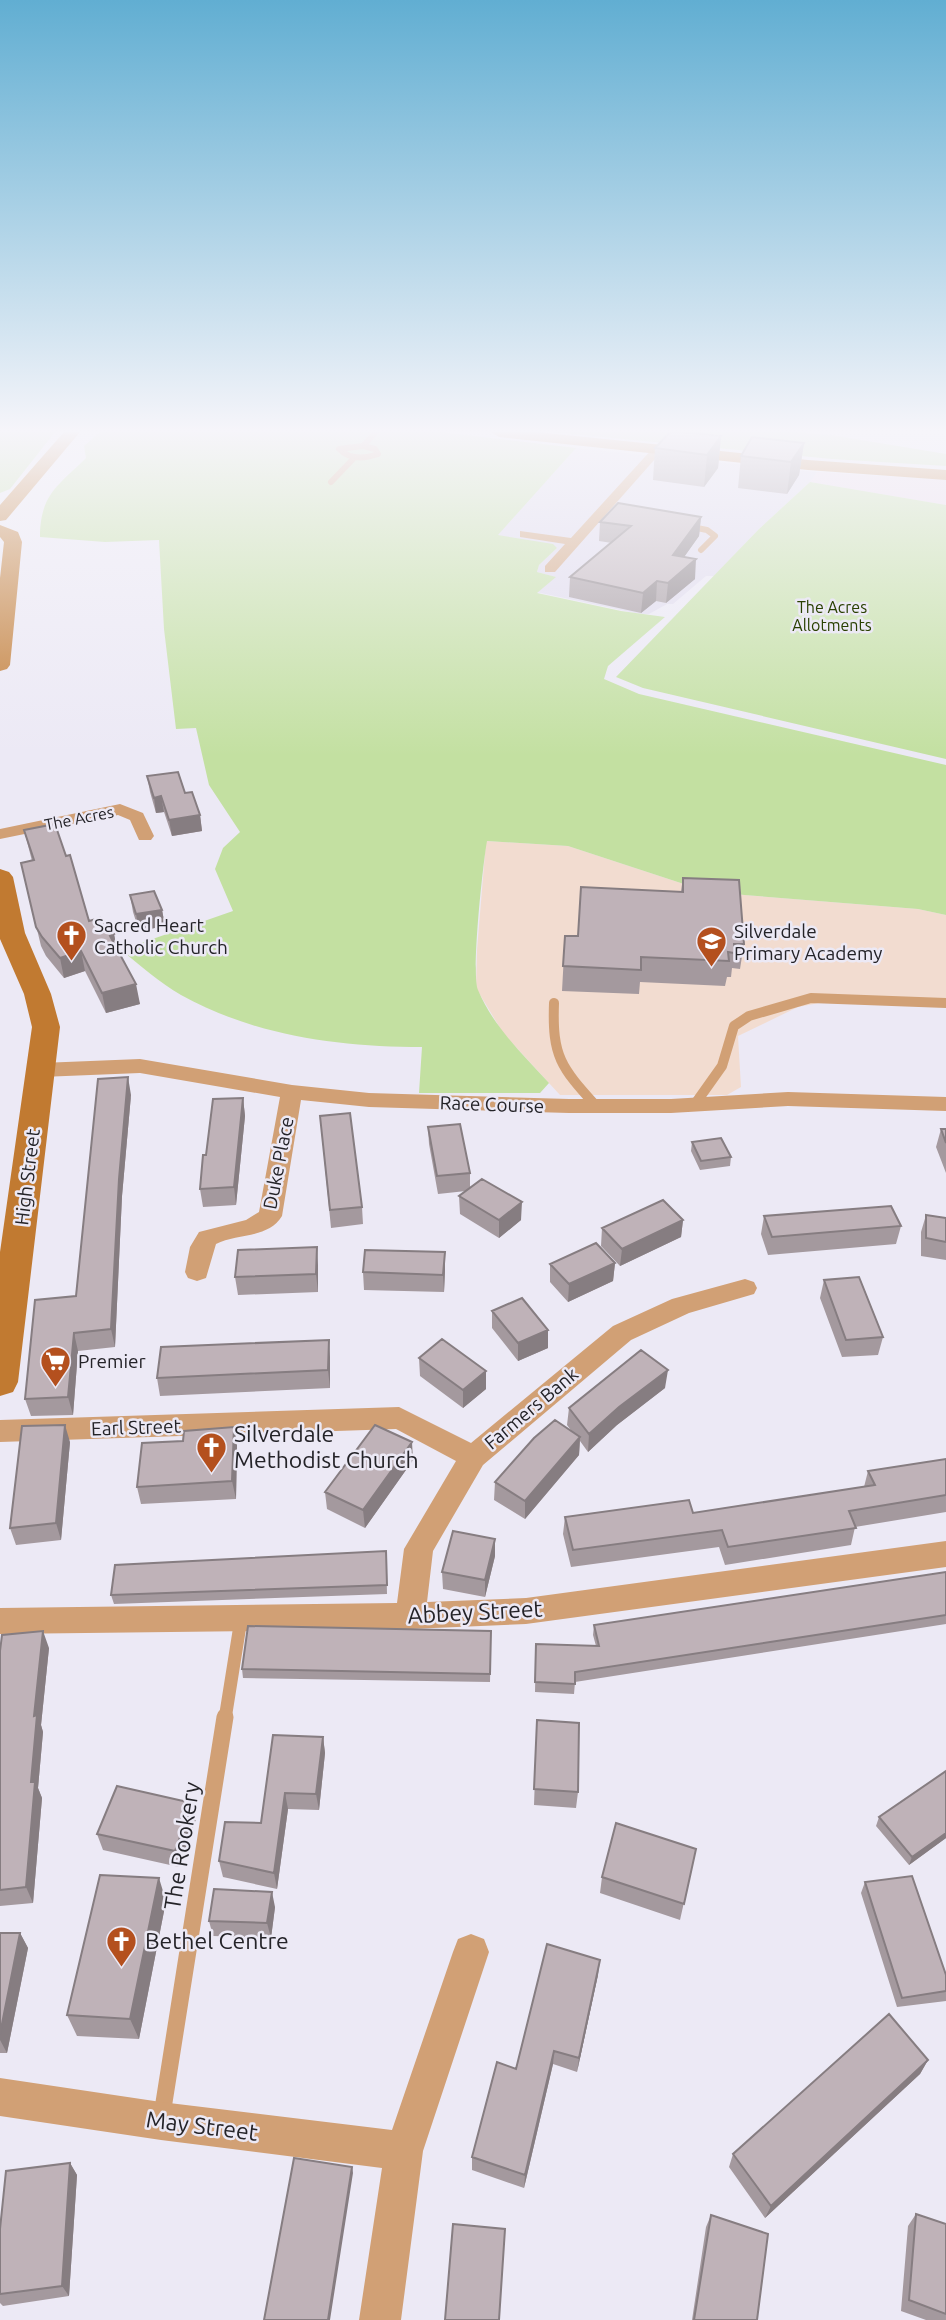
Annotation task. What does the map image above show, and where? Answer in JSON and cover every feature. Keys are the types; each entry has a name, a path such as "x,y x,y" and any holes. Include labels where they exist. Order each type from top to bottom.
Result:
{"street":[{"path":"0,665 13,540"},
{"path":"564,540 575,542"},
{"path":"550,569 575,542"},
{"name":"The Acres","path":"0,834 120,809 137,817 145,835"},
{"path":"0,877 7,942"},
{"name":"High Street","path":"0,1382 46,1027 45,1014 31,976 7,942"},
{"name":"Race Course","path":"41,1070 140,1066 292,1092 369,1100 596,1106 788,1099 946,1104"},
{"name":"Duke Place","path":"197,1272 204,1243 211,1236 250,1229 262,1224 270,1216 292,1092"},
{"name":"Farmers Bank","path":"410,1616 419,1549 473,1457 622,1333 681,1306 746,1288"},
{"name":"Earl Street","path":"0,1431 399,1418 473,1457"},
{"name":"Abbey Street","path":"0,1621 410,1616 526,1611 946,1554"},
{"path":"380,2320 404,2151 471,1952"},
{"name":"May Street","path":"0,2097 161,2121 404,2151"}],"lane":[{"path":"701,550 711,540"},
{"path":"695,1104 722,1066 734,1026 749,1016 784,1003 811,998 946,1003"},
{"path":"554,1003 552,1035 557,1057 596,1106"},
{"name":"The Rookery","path":"161,2121 241,1619"}],"shaded area":[{"path":"521,540 748,540 714,576 706,576 673,604 667,604 649,614 536,592 555,577 537,572 539,565 557,548"},
{"name":"Silverdale Primary Academy","path":"486,841 568,846 696,888 744,895 918,909 946,915 946,999 856,996 798,1007 738,1036 741,1087 727,1095 560,1095 503,1033 476,988"}],"green space":[{"path":"82,540 152,540 105,542"},
{"path":"159,540 530,540 553,544 557,548 539,565 537,572 556,577 537,593 621,611 665,617 608,666 604,679 639,694 946,765 946,915 918,909 744,895 696,888 568,846 487,841 477,942 478,990 500,1028 549,1083 540,1093 419,1093 422,1047 329,1041 238,1020 181,995 121,950 233,911 215,869 223,848 240,832 209,785 196,728 176,729 164,629"},
{"name":"The Acres Allotments","path":"748,540 946,540 946,759 643,688 616,677"}],"building":[{"path":"614,540 684,540 673,555 696,559 668,583 657,581 643,593 570,577"},
{"path":"178,772 185,793 192,792 200,815 169,820 161,796 154,798 147,776"},
{"path":"55,824 66,856 70,855 89,921 100,918 114,934 110,936 136,984 102,993 81,951 60,958 36,927 21,863 34,860 24,830"},
{"path":"683,878 739,880 744,944 734,944 734,953 728,952 729,961 641,957 641,970 563,966 565,936 578,936 581,887 683,892"},
{"path":"154,891 162,910 136,914 130,895"},
{"path":"128,1077 119,1179 111,1329 74,1333 68,1397 25,1399 35,1300 76,1296 98,1079"},
{"path":"243,1098 234,1187 200,1189 213,1099"},
{"path":"350,1113 362,1207 330,1210 320,1116"},
{"path":"460,1124 470,1173 437,1176 428,1127"},
{"path":"941,1129 946,1129 946,1143"},
{"path":"721,1138 731,1157 701,1161 692,1142"},
{"path":"482,1179 522,1202 499,1220 459,1196"},
{"path":"663,1200 683,1220 622,1249 602,1228"},
{"path":"891,1206 901,1226 772,1237 764,1216"},
{"path":"926,1215 946,1218 946,1242 926,1238"},
{"path":"596,1243 615,1263 569,1284 550,1264"},
{"path":"317,1247 316,1274 235,1277 238,1250"},
{"path":"365,1250 445,1252 443,1275 363,1272"},
{"path":"859,1277 883,1337 846,1340 824,1280"},
{"path":"522,1298 548,1330 518,1343 492,1311"},
{"path":"442,1339 486,1371 463,1390 419,1358"},
{"path":"329,1340 328,1370 157,1378 161,1347"},
{"path":"641,1350 668,1370 589,1434 569,1408"},
{"path":"555,1420 580,1437 525,1501 495,1482 534,1438"},
{"path":"65,1425 56,1523 10,1528 22,1426"},
{"path":"375,1425 412,1442 363,1510 325,1492"},
{"path":"234,1427 232,1481 137,1487 142,1443 183,1441 184,1431"},
{"path":"946,1459 946,1495 849,1511 856,1528 728,1547 722,1530 573,1550 565,1517 689,1500 693,1513 875,1485 868,1471"},
{"path":"453,1531 495,1539 485,1580 442,1572"},
{"path":"386,1551 387,1585 111,1595 115,1565"},
{"path":"946,1572 946,1615 575,1672 575,1684 535,1682 536,1644 599,1646 594,1625"},
{"path":"248,1626 491,1631 490,1674 242,1669"},
{"path":"43,1631 34,1716 37,1715 31,1782 35,1782 26,1887 0,1890 2,1635"},
{"path":"537,1720 579,1723 578,1792 534,1789"},
{"path":"273,1735 323,1737 316,1794 285,1793 274,1873 219,1861 225,1822 261,1823"},
{"path":"946,1771 946,1833 912,1857 879,1817"},
{"path":"117,1786 192,1803 175,1851 97,1834"},
{"path":"616,1823 696,1849 684,1904 602,1877"},
{"name":"Bethel Centre","path":"100,1875 159,1878 130,2019 67,2015"},
{"path":"912,1876 946,1975 946,1991 902,1998 865,1882"},
{"path":"214,1889 272,1892 267,1923 209,1921"},
{"path":"0,1933 20,1933 0,2034"},
{"path":"547,1944 600,1960 579,2058 554,2051 525,2175 472,2157 497,2062 516,2069"},
{"path":"889,2014 928,2060 771,2206 733,2154"},
{"path":"294,2158 352,2167 328,2320 264,2320"},
{"path":"70,2163 62,2286 0,2294 0,2229 6,2171"},
{"path":"916,2214 946,2224 946,2314 909,2300"},
{"path":"711,2215 768,2234 757,2320 694,2320"},
{"path":"453,2224 505,2229 499,2320 445,2320"}],"place":[{"name":"Sacred Heart Catholic Church","path":"71,963"},
{"name":"Silverdale Primary Academy","path":"711,969"},
{"name":"Premier","path":"55,1388"},
{"name":"Silverdale Methodist Church","path":"211,1474"},
{"name":"Bethel Centre","path":"122,1968"}]}
